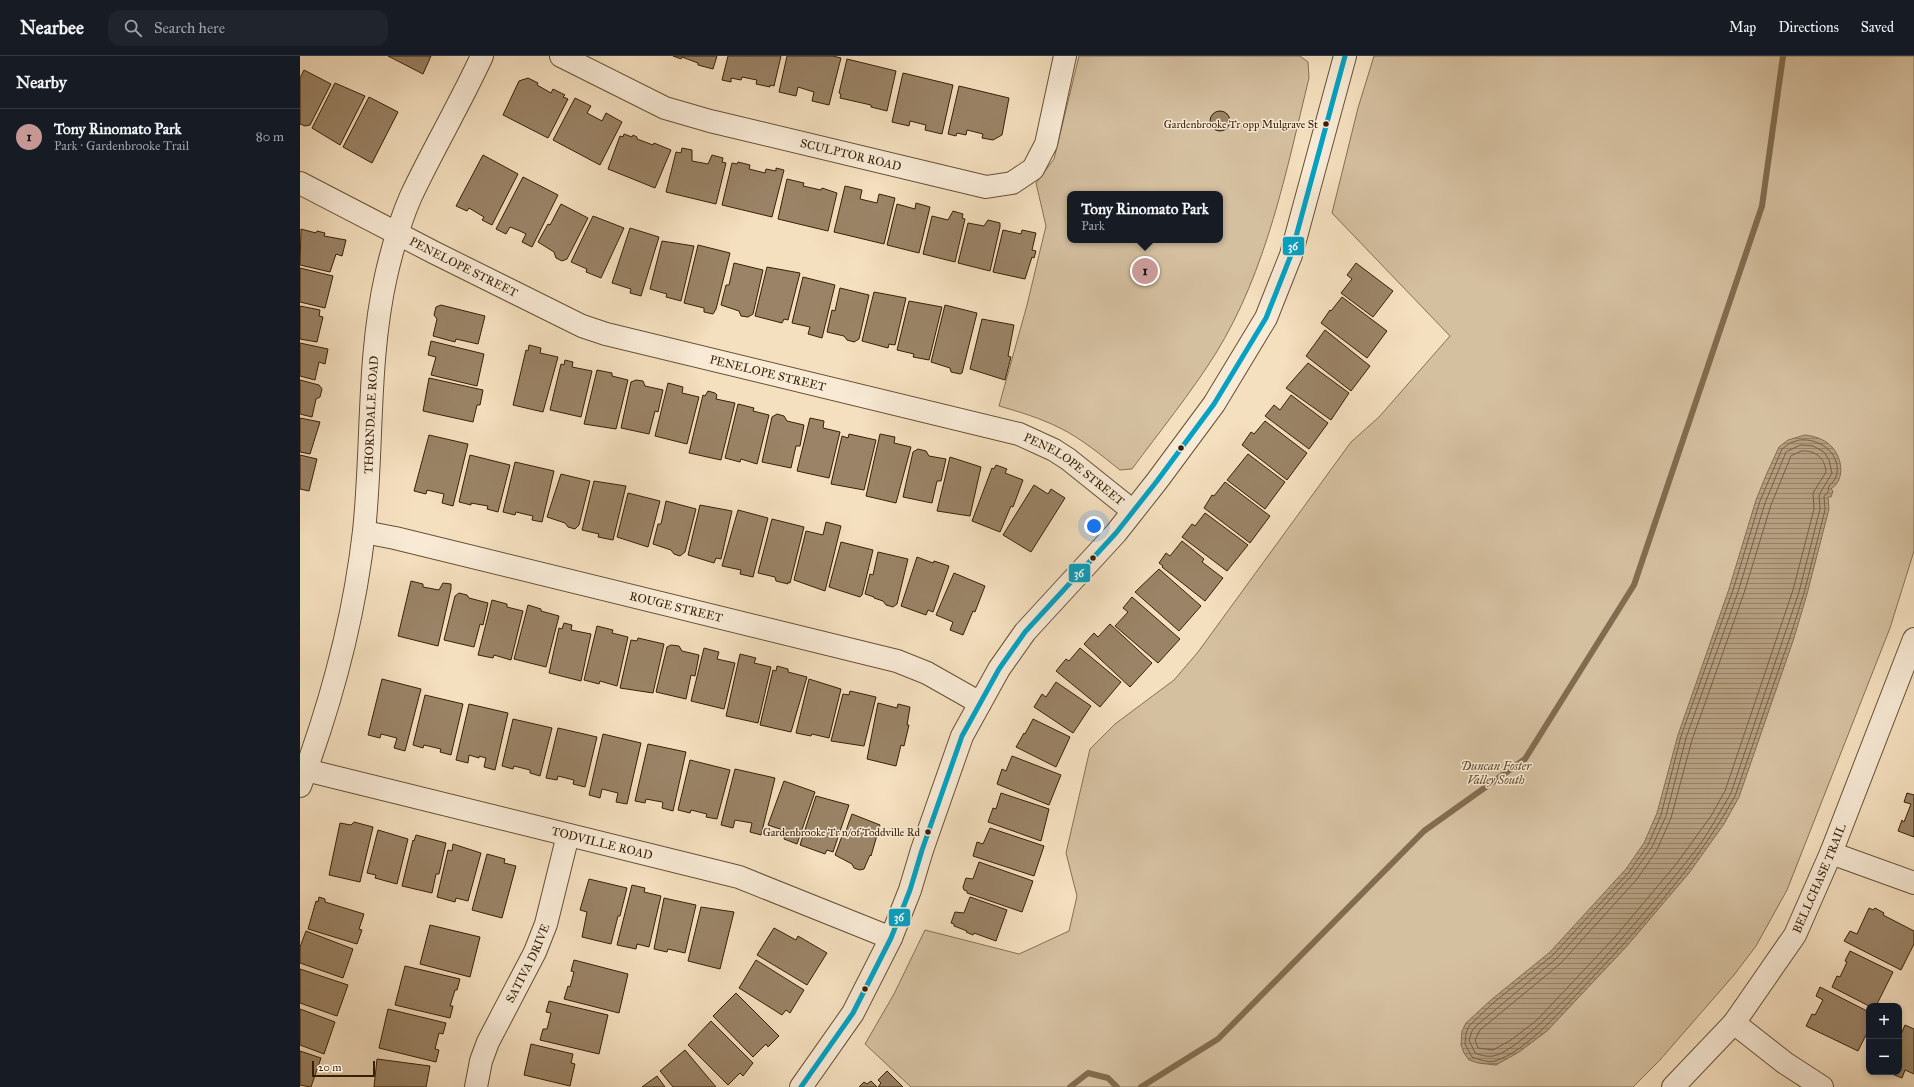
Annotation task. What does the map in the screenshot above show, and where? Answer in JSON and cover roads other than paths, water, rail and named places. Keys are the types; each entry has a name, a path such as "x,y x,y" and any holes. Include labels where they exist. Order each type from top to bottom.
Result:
{"street":[{"name":"THORNDALE ROAD","path":"303,778 338,669 348,631 364,532 373,355 380,304 398,234 412,196 482,56"},
{"name":"SCULPTOR ROAD","path":"561,56 665,108 710,121 986,187 1012,184 1033,168 1046,144 1065,56"},
{"path":"801,1087 853,1013 891,938 910,890 922,850 962,736 999,669 1025,632 1134,511 1214,404 1266,318 1291,255 1345,56"},
{"name":"PENELOPE STREET","path":"300,183 582,326 606,334 1019,434 1054,450 1068,459 1134,511"},
{"name":"ROUGE STREET","path":"364,532 395,538 897,661 927,674 980,703"},
{"name":"BELLCHASE TRAIL","path":"1673,1087 1734,1023 1795,935 1831,853 1912,649"},
{"name":"TODVILLE ROAD","path":"303,778 568,835 739,877 891,938"},
{"name":"SATIVA DRIVE","path":"476,1087 481,1061 488,1042 535,952 546,924 568,835"},
{"path":"1831,853 1914,883"},
{"path":"1734,1023 1785,1063 1822,1087"}],"water":[{"path":"1805,435 1825,441 1835,451 1841,468 1839,480 1831,489 1833,491 1831,497 1828,497 1829,509 1794,638 1739,797 1724,824 1689,873 1626,947 1547,1031 1519,1052 1496,1065 1478,1063 1469,1060 1461,1045 1462,1031 1466,1023 1491,1000 1550,952 1626,869 1644,843 1657,813 1678,735 1729,589 1756,500 1779,447 1788,440"}],"waterway":[{"path":"1141,1087 1218,1039 1424,831 1525,759 1634,585 1762,206 1783,56"},
{"path":"1070,1087 1088,1073 1108,1078 1117,1087"}],"place":[{"name":"Gardenbrooke Tr opp Mulgrave St","path":"1326,124"},
{"name":"Tony Rinomato Park","path":"1145,271"},
{"name":"Gardenbrooke Tr n/of Toddville Rd","path":"928,832"}],"park label":[{"name":"Duncan Foster Valley South","path":"1496,773"}]}
